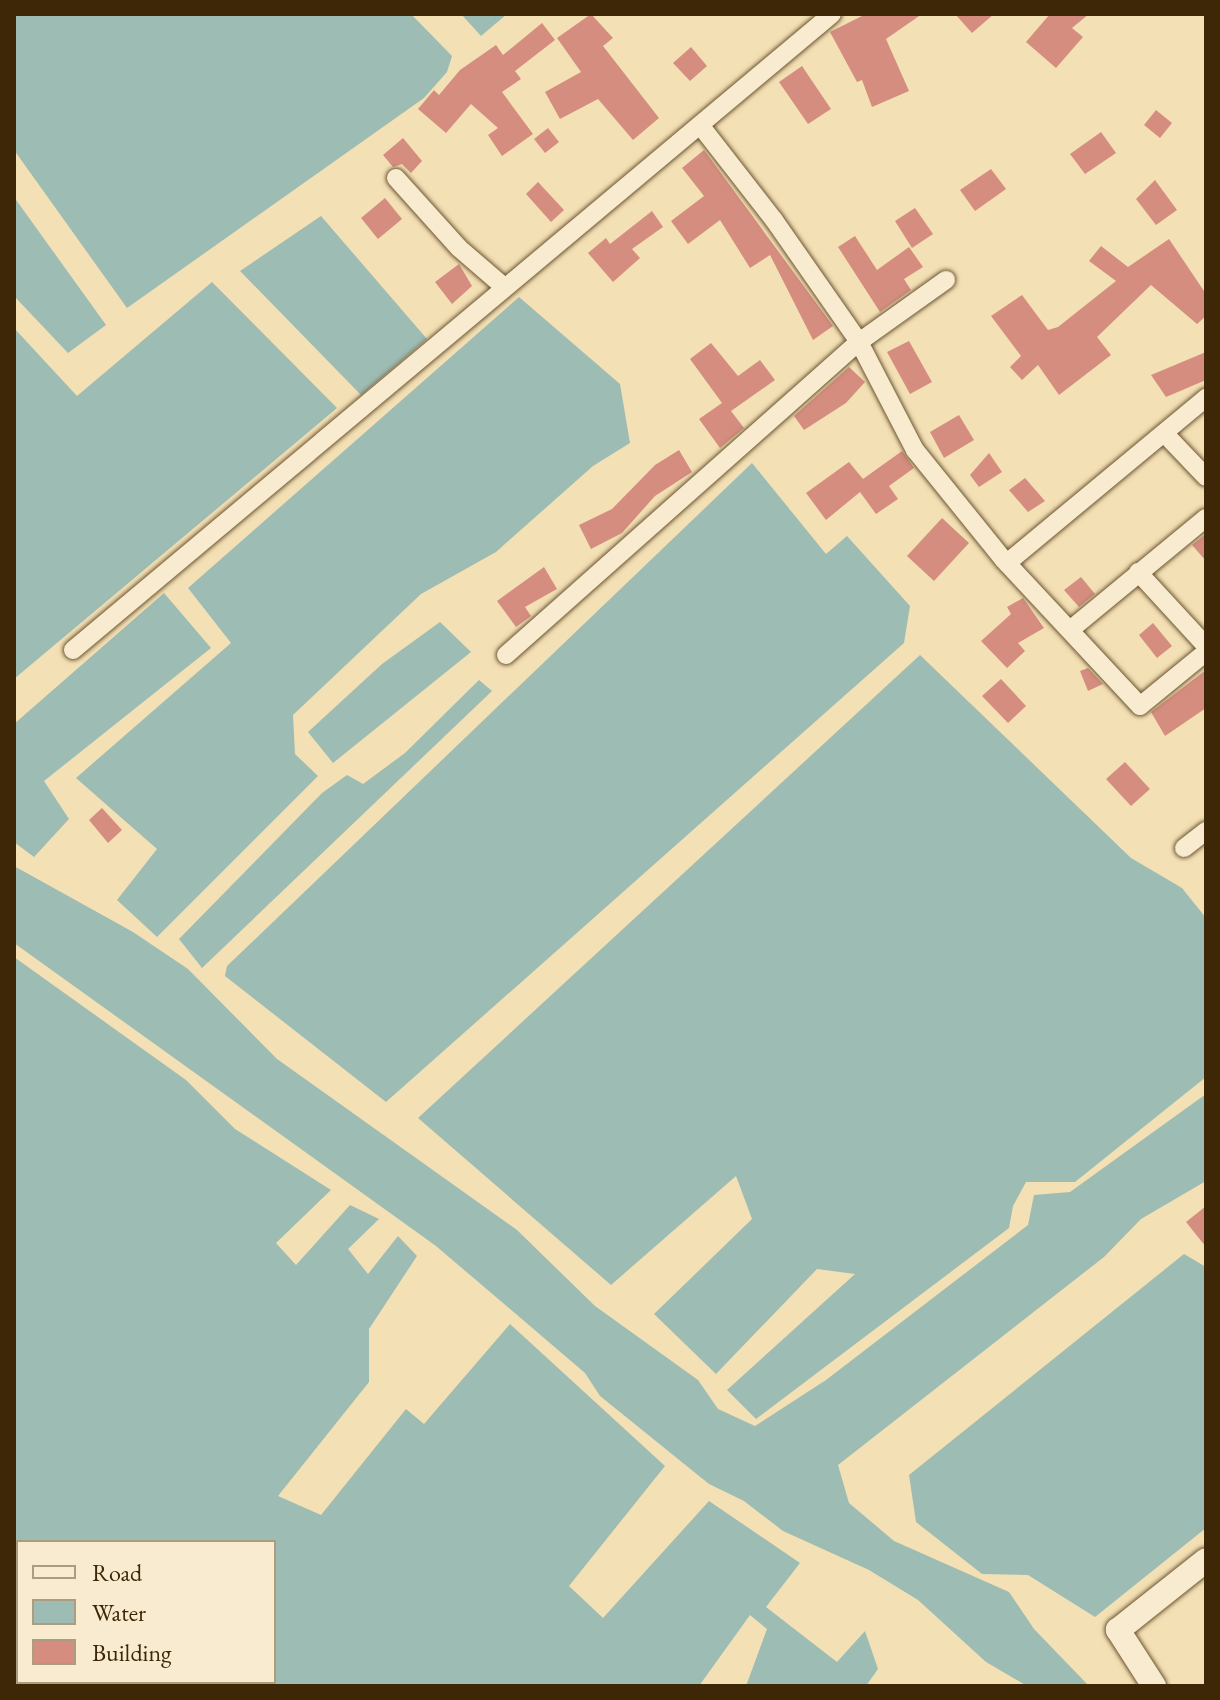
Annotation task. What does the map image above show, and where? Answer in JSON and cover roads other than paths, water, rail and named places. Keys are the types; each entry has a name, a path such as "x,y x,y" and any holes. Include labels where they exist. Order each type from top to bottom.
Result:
{"main road":[{"path":"1154,1686 1118,1630 1206,1560"}],"street":[{"path":"73,650 503,286 832,14"},
{"path":"700,125 774,220 859,342 915,450 1007,563 1140,706 1206,652"},
{"path":"396,178 459,248 503,286"},
{"path":"506,655 859,342 946,280"},
{"path":"1007,563 1206,398"},
{"path":"1165,434 1206,477"},
{"path":"1070,630 1206,518"},
{"path":"1138,572 1206,646"},
{"path":"1184,848 1206,831"}],"water":[{"path":"14,14 411,14 452,56 447,72 424,98 127,308 14,150"},
{"path":"461,14 507,14 481,36"},
{"path":"14,197 106,325 68,353 14,296"},
{"path":"321,216 427,339 361,395 240,271"},
{"path":"212,282 337,408 14,679 14,328 77,396"},
{"path":"519,297 620,384 630,443 593,466 496,552 421,594 293,715 295,754 318,776 157,937 117,900 157,849 76,778 231,643 188,588"},
{"path":"752,463 826,554 847,536 910,606 904,643 386,1102 225,976 227,966"},
{"path":"164,593 211,648 44,781 69,819 34,857 14,842 14,724"},
{"path":"440,622 471,652 333,763 308,732 382,664"},
{"path":"920,655 1131,858 1182,888 1206,918 1206,1077 1075,1182 1026,1182 1013,1206 1009,1228 756,1419 727,1390 855,1274 817,1269 716,1374 654,1314 752,1219 736,1176 611,1285 418,1118"},
{"path":"479,680 492,691 202,968 179,939 322,793 347,775 363,784 405,753"},
{"path":"14,866 133,932 188,969 277,1059 517,1230 595,1306 698,1380 718,1409 755,1426 826,1380 1028,1225 1034,1195 1070,1192 1206,1094 1206,1181 1141,1219 1104,1257 838,1465 849,1503 894,1541 1009,1592 1034,1629 1089,1686 1027,1686 986,1662 918,1600 869,1570 783,1531 744,1501 709,1484 600,1396 585,1373 436,1246 14,943"},
{"path":"14,957 186,1080 235,1129 331,1190 276,1243 296,1265 350,1205 379,1219 348,1249 368,1274 398,1236 417,1256 369,1329 369,1382 278,1496 321,1515 406,1409 424,1424 510,1324 665,1466 569,1586 603,1618 709,1501 800,1563 766,1607 837,1662 865,1631 878,1669 866,1686 746,1686 767,1629 750,1615 699,1686 14,1686"},
{"path":"1184,1254 1206,1267 1206,1528 1095,1617 1028,1575 982,1574 916,1522 909,1475"}]}
